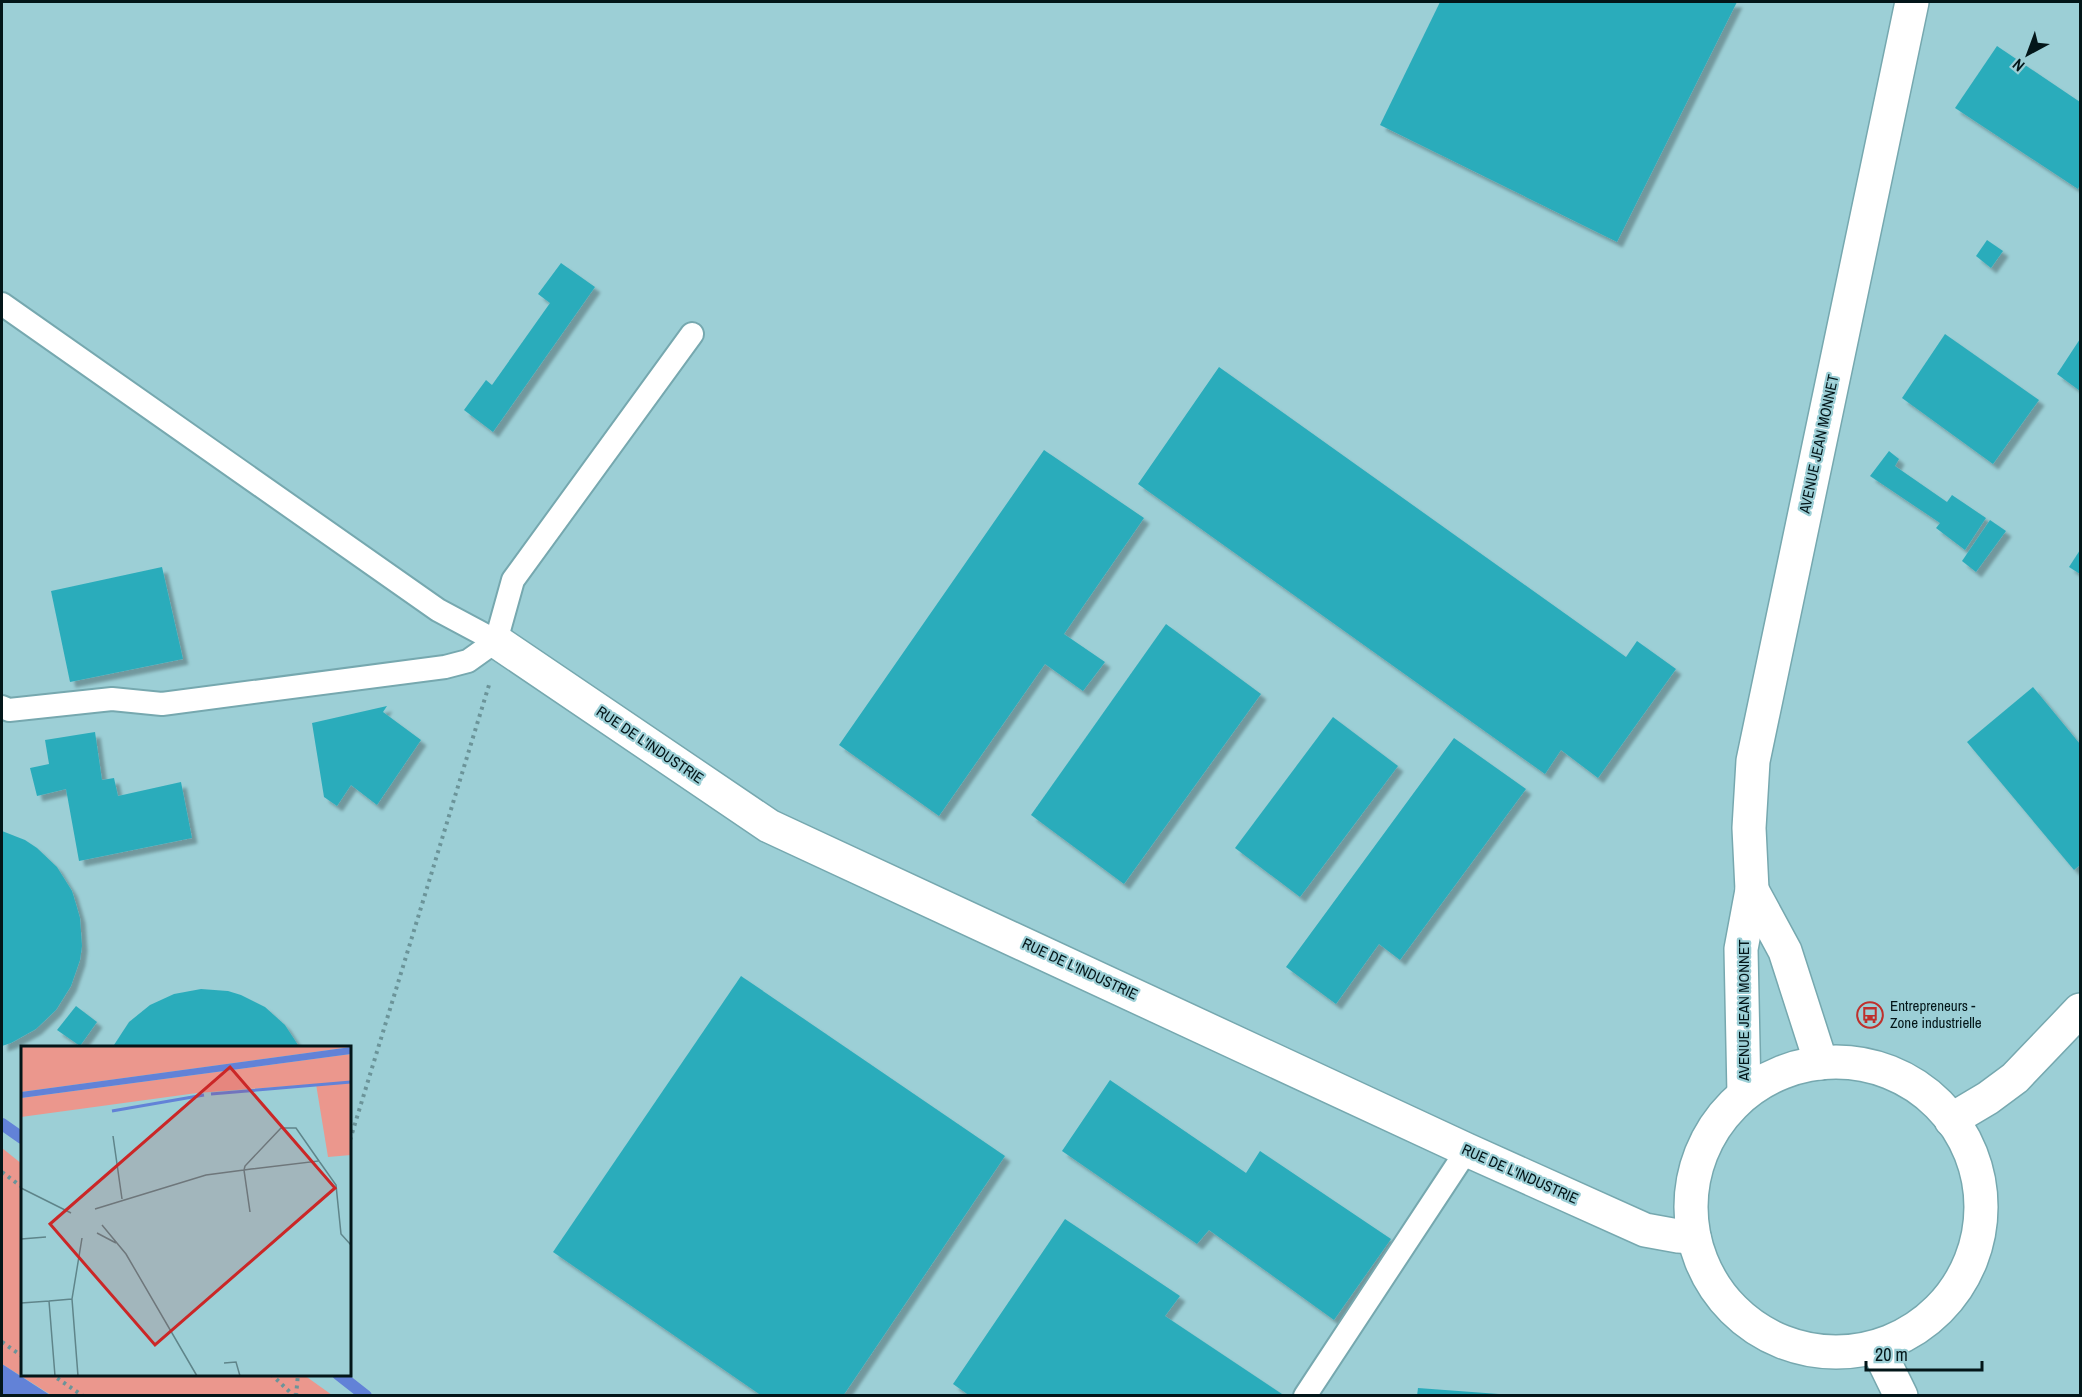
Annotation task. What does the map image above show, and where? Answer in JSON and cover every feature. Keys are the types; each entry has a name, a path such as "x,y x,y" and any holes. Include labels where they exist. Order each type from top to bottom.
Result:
{"street":[{"name":"AVENUE JEAN MONNET","path":"1744,1094 1741,949 1752,890 1749,828 1753,761 1912,2"},
{"name":"RUE DE L'INDUSTRIE","path":"496,641 769,826 1467,1150 1646,1230 1694,1237"},
{"name":"AVENUE JEAN MONNET","path":"1752,890 1785,951 1821,1063"},
{"path":"1951,1120 1988,1098 2015,1078 2080,1010"},
{"path":"1821,1063 1852,1063 1876,1068 1900,1077 1921,1090 1951,1120 1967,1146 1980,1189 1981,1212 1978,1235 1972,1256 1957,1287 1935,1313 1918,1327 1877,1347 1853,1351 1829,1352 1806,1349 1783,1342 1742,1318 1711,1282 1694,1237 1690,1198 1699,1158 1717,1123 1744,1094 1761,1082 1802,1065 1821,1063"},
{"path":"1877,1347 1901,1395"}],"lane":[{"path":"2,304 438,610 496,641"},
{"path":"2,707 9,710 112,699 162,704 445,667 468,661 496,641 513,580 692,334"},
{"path":"1305,1395 1467,1150"}],"path":[{"path":"351,1137 488,693 496,641"},
{"path":"2,1172 21,1186"},
{"path":"2,1342 21,1355"},
{"path":"54,1376 83,1395"},
{"path":"273,1376 295,1395"},
{"path":"295,1395 298,1376"}],"shaded area":[{"path":"2,1148 21,1163 21,1376 305,1376 332,1395 51,1395 2,1364"}],"water":[{"path":"2,1364 50,1395 2,1395"}],"building":[{"path":"1440,2 1737,2 1617,242 1380,125"},
{"path":"1997,46 2080,102 2080,184 2078,189 1955,108"},
{"path":"1987,240 2003,251 1991,268 1976,256"},
{"path":"561,263 595,287 493,432 464,410 486,380 492,385 550,303 538,294"},
{"path":"1945,334 2039,400 1993,464 1902,398"},
{"path":"2080,339 2080,391 2057,374"},
{"path":"1219,367 1626,657 1637,641 1676,669 1598,778 1561,750 1545,774 1138,484"},
{"path":"1044,450 1144,518 1064,634 1105,662 1083,691 1045,664 939,816 839,745"},
{"path":"1889,451 1899,459 1895,466 1947,502 1952,495 1986,518 1965,550 1936,528 1940,523 1870,476"},
{"path":"1990,520 2006,531 1976,572 1962,561"},
{"path":"2080,550 2080,574 2069,567"},
{"path":"162,567 183,659 70,682 51,591"},
{"path":"1166,624 1261,694 1124,884 1031,815"},
{"path":"2033,687 2080,744 2080,865 2074,870 1967,742"},
{"path":"387,706 383,712 421,740 377,805 351,785 337,806 324,797 312,723"},
{"path":"1333,717 1398,766 1300,897 1235,848"},
{"path":"95,732 102,780 114,778 118,796 181,782 192,838 79,861 66,789 37,796 30,768 49,764 45,740"},
{"path":"1454,738 1526,789 1400,960 1379,944 1336,1004 1286,967"},
{"path":"2,831 25,840 57,867 72,891 80,918 82,946 71,986 56,1010 36,1029 2,1046"},
{"path":"741,976 1005,1156 843,1396 762,1396 553,1252"},
{"path":"201,989 228,991 241,995 265,1007 285,1025 299,1046 113,1046 129,1022 150,1005 174,994"},
{"path":"76,1006 97,1022 80,1046 57,1030"},
{"path":"1110,1080 1246,1173 1260,1151 1391,1239 1334,1320 1209,1230 1197,1244 1062,1151"},
{"path":"1065,1219 1180,1296 1165,1316 1285,1396 970,1396 953,1384"},
{"path":"1418,1388 1499,1394 1499,1396 1417,1396"}],"waterway":[{"path":"2,1124 21,1137"},
{"path":"341,1376 366,1396"}],"place":[{"name":"Entrepreneurs - Zone industrielle","path":"1870,1015"}]}
